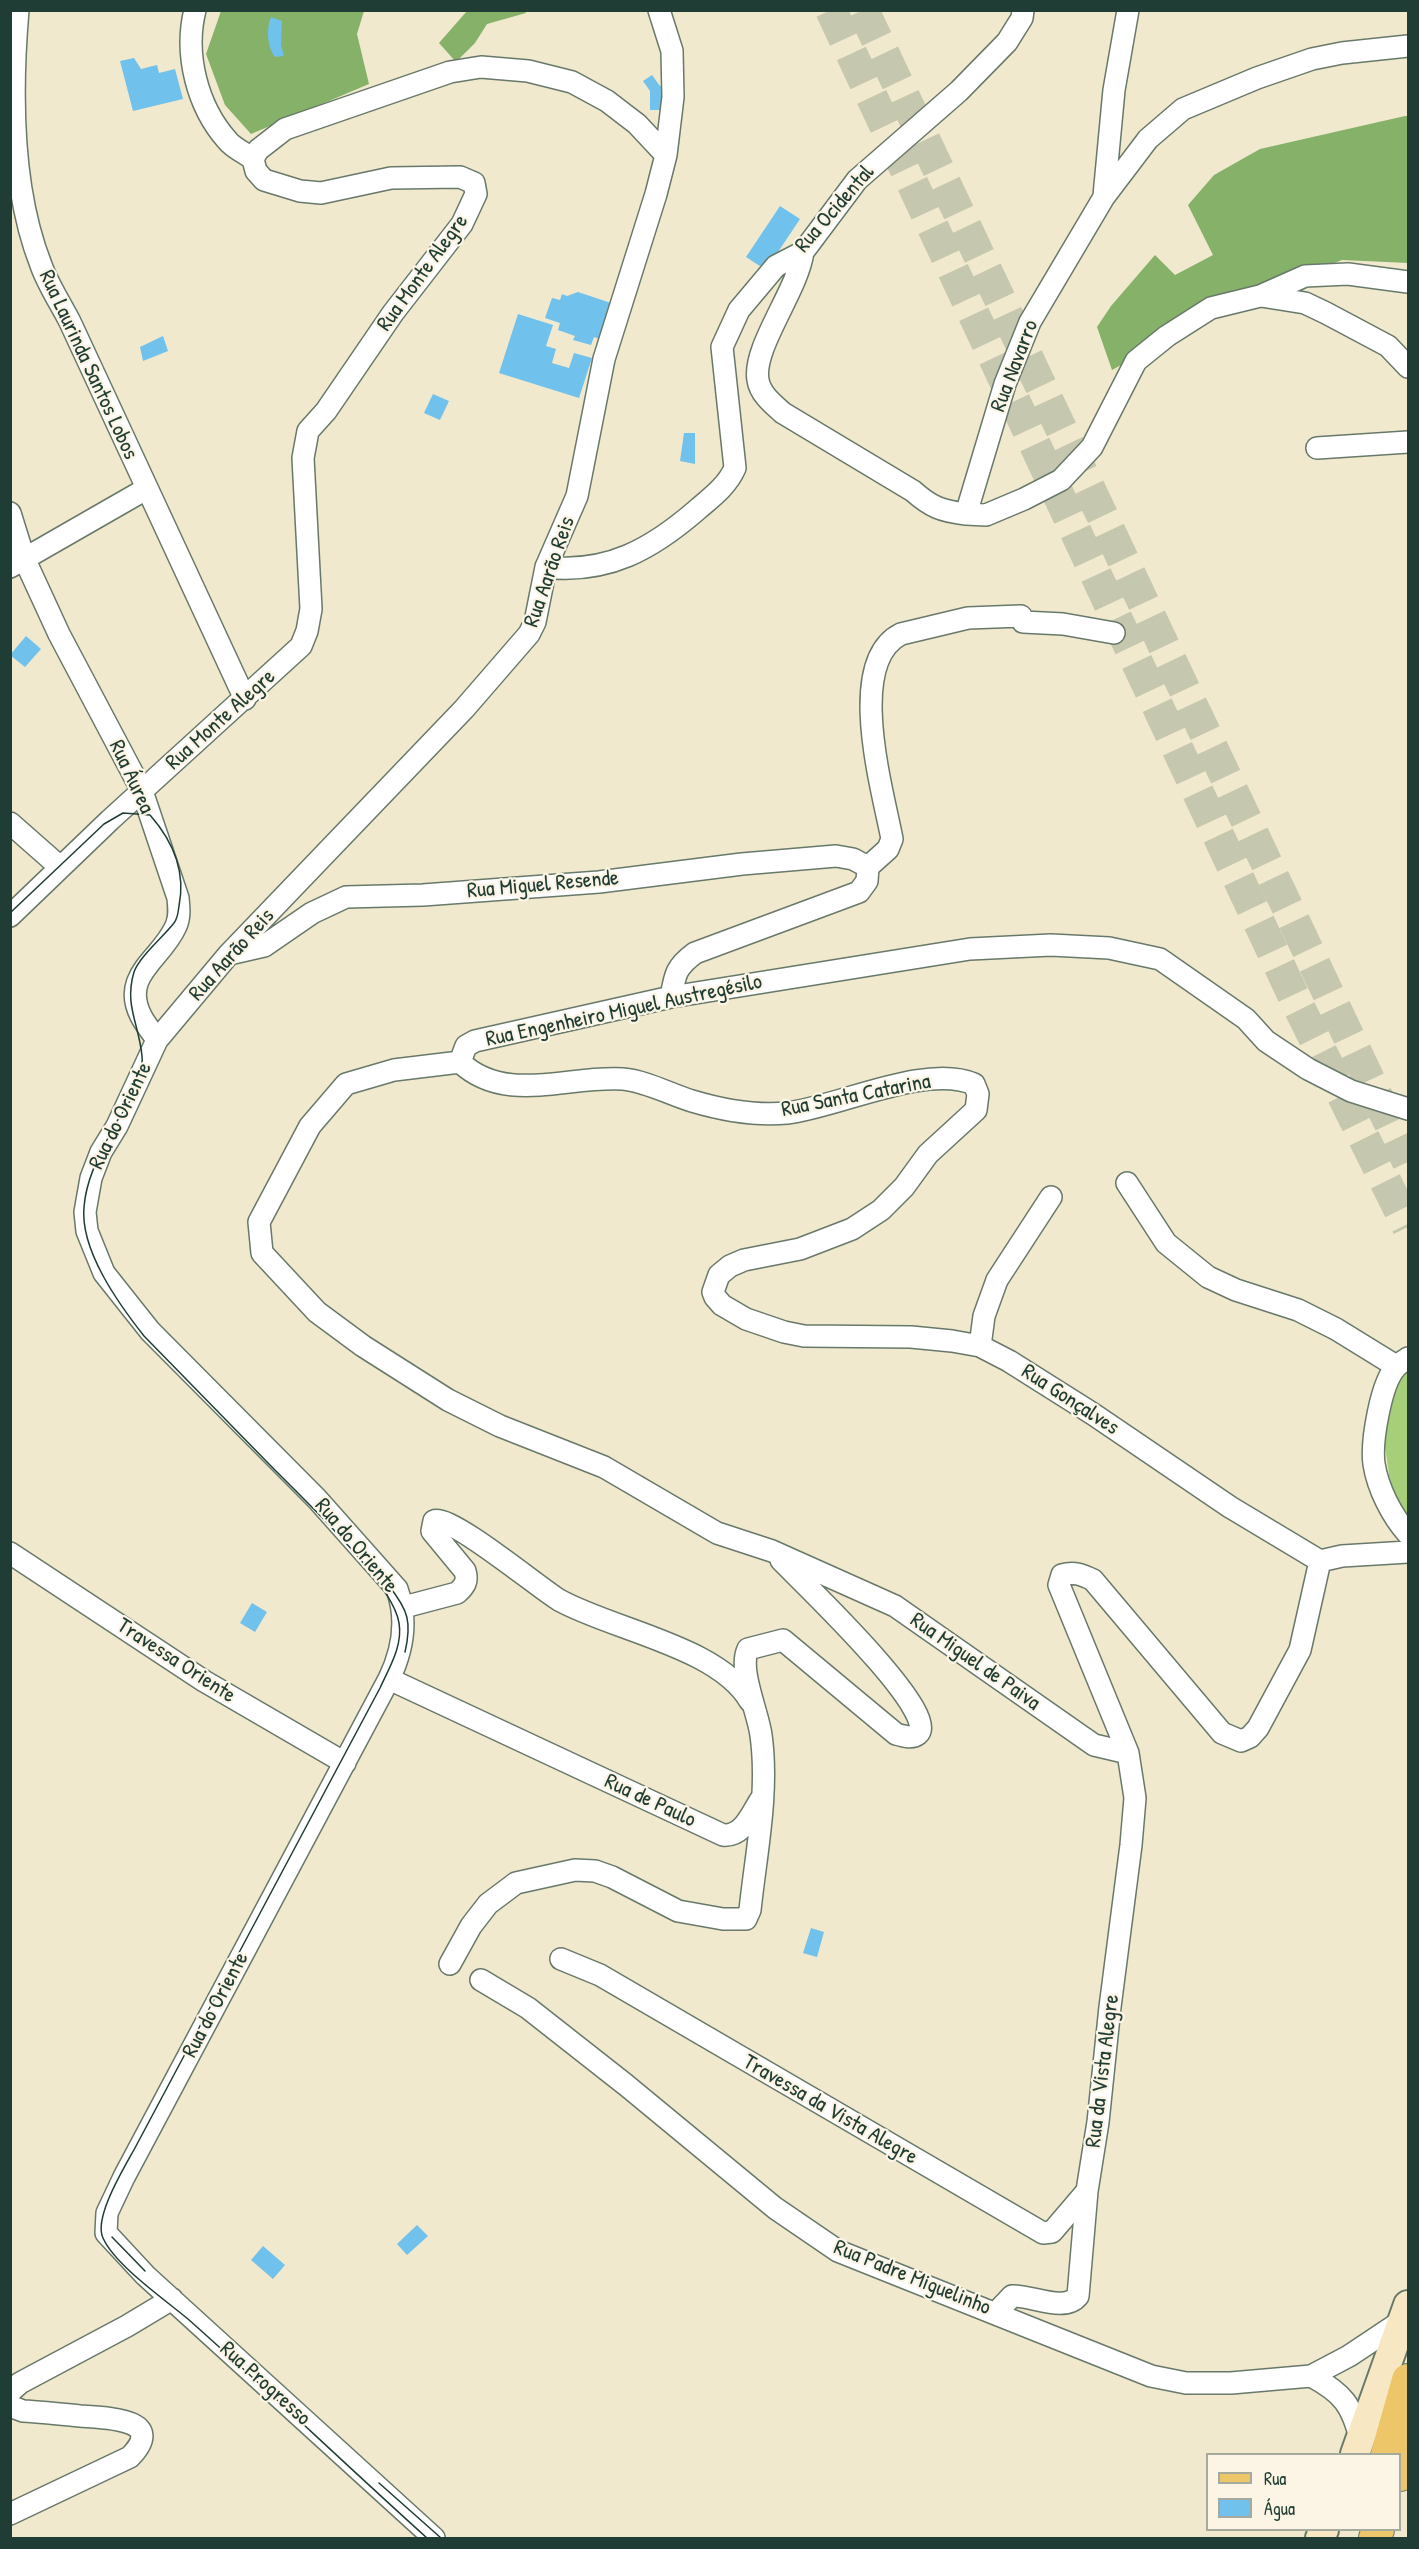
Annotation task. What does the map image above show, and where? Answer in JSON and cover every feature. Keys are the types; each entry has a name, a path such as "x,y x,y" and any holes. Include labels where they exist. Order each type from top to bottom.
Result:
{"main road":[{"path":"1368,2450 1406,2312"},
{"path":"1368,2450 1408,2380"},
{"path":"1401,2472 1408,2452"}],"street":[{"name":"Rua Laurinda Santos Lobos","path":"18,10 13,67 18,177 40,265 70,322 245,699"},
{"path":"195,10 189,50 198,87 212,119 228,142 253,159 258,150 285,129 450,72 482,67 528,71 572,82 607,101 637,123 666,155"},
{"name":"Rua Aarão Reis","path":"157,1040 229,954 464,709 529,634 535,622 546,567 578,496 604,359 666,155 673,97 672,51 659,10"},
{"name":"Rua Ocidental","path":"546,567 569,570 607,564 644,550 682,523 729,482 735,468 723,347 739,310 776,266 803,252 857,180 965,85 1006,42 1022,18 1023,10"},
{"path":"1104,197 1114,90 1128,10"},
{"name":"Rua Navarro","path":"966,514 1005,384 1030,322 1104,197 1148,139 1183,109 1257,78 1312,59 1380,47 1408,46"},
{"name":"Rua Monte Alegre","path":"10,916 141,791 302,646 308,631 311,609 303,458 308,431 326,411 393,313 462,224 476,188 474,183 467,179 441,177 391,178 321,193 300,191 264,180 256,171 253,159"},
{"path":"803,252 796,280 757,363 758,381 768,400 783,413 913,491 928,505 939,510 986,515 1061,480 1092,447 1136,361 1167,336 1211,308 1260,296 1305,276 1348,274 1408,282"},
{"path":"1260,296 1305,303 1326,313 1388,346 1408,367"},
{"path":"1317,448 1408,442"},
{"path":"17,563 146,489"},
{"name":"Rua Áurea","path":"10,513 17,563 59,634 141,791 178,898 180,914 176,926 135,983 134,995 140,1016 157,1040"},
{"path":"671,997 674,977 680,964 695,953 859,892 867,881 868,867 888,849 892,839 871,725 871,687 880,654 891,639 901,634 968,618 1021,616 1023,622 1063,624 1114,633"},
{"path":"10,823 60,867"},
{"name":"Rua Miguel Resende","path":"229,954 264,946 312,913 346,897 423,895 599,882 742,864 836,856 853,859 868,867"},
{"name":"Rua Engenheiro Miguel Austregésilo","path":"772,1551 717,1533 604,1467 500,1426 448,1400 363,1346 317,1312 262,1253 259,1222 310,1126 346,1084 394,1070 460,1062 466,1046 476,1041 671,997 970,949 1052,945 1109,948 1160,959 1246,1019 1266,1041 1308,1069 1351,1091 1408,1109"},
{"name":"Rua do Oriente","path":"105,2224 107,2213 124,2177 398,1660 404,1607 397,1589 317,1499 150,1331 104,1273 87,1231 85,1212 91,1178 101,1152 117,1126 157,1040"},
{"name":"Rua Santa Catarina","path":"460,1062 473,1073 493,1082 514,1085 623,1079 692,1101 729,1110 760,1113 787,1113 899,1084 948,1078 974,1084 978,1094 976,1110 928,1154 904,1187 881,1210 852,1229 800,1249 744,1260 730,1266 719,1275 713,1292"},
{"path":"1127,1183 1166,1243 1208,1277 1236,1290 1298,1310 1403,1361 1389,1378 1378,1417 1374,1464 1395,1519 1408,1534"},
{"path":"980,1346 984,1316 997,1280 1051,1197"},
{"name":"Rua Gonçalves","path":"713,1292 722,1305 735,1313 784,1332 804,1336 911,1337 980,1346 1009,1360 1230,1507 1320,1561"},
{"path":"404,1607 458,1593 464,1587 467,1578 465,1571 432,1531 434,1521 442,1520 478,1542 549,1594 578,1610 696,1656 721,1671 746,1695 758,1715"},
{"path":"450,1964 471,1926 488,1904 516,1883 575,1870 595,1871 637,1889 678,1911 723,1919 741,1920 749,1915 763,1797 762,1742 758,1715 745,1669 748,1649 783,1640 896,1734 905,1737 916,1736 920,1732 922,1724 887,1669 772,1551"},
{"name":"Rua Miguel de Paiva","path":"772,1551 896,1606 1094,1745 1128,1753"},
{"path":"1128,1753 1059,1585 1062,1575 1070,1572 1093,1580 1221,1733 1241,1741 1250,1737 1258,1728 1300,1650 1320,1561 1342,1556 1408,1552"},
{"name":"Travessa Oriente","path":"10,1553 204,1681 345,1763"},
{"name":"Rua de Paulo","path":"389,1678 723,1835 732,1836 739,1832 763,1797"},
{"name":"Rua da Vista Alegre","path":"996,2313 1012,2296 1025,2296 1058,2304 1068,2304 1078,2296 1087,2191 1098,2122 1131,1845 1135,1798 1128,1753"},
{"name":"Travessa da Vista Alegre","path":"561,1959 600,1976 1043,2233 1052,2232 1087,2191"},
{"name":"Rua Padre Miguelinho","path":"481,1980 528,2008 626,2085 775,2208 838,2251 883,2271 996,2313 1151,2376 1186,2383 1231,2383 1311,2376 1349,2356 1406,2312"},
{"name":"Rua Progresso","path":"105,2224 106,2233 126,2257 434,2538"},
{"path":"10,2392 20,2383 127,2326 172,2299"},
{"path":"1311,2376 1335,2390 1345,2399 1368,2450"},
{"path":"10,2406 23,2411 120,2419 137,2426 141,2431 142,2440 130,2457 10,2514"}],"green space":[{"path":"221,11 364,11 357,34 369,84 251,134 225,105 206,54"},
{"path":"467,11 525,11 526,13 487,24 475,43 456,62 439,43"},
{"path":"1408,116 1408,263 1342,260 1272,288 1188,328 1112,370 1097,327 1111,306 1155,255 1175,275 1213,255 1188,205 1214,175 1260,149"},
{"path":"1408,1371 1408,1526 1391,1489 1384,1439 1392,1389"}],"water":[{"path":"271,17 282,21 281,45 284,56 275,57 270,48 268,32"},
{"path":"134,58 141,69 157,65 159,73 175,69 183,99 133,111 120,61"},
{"path":"652,75 660,86 670,87 669,110 650,110 650,91 643,81"},
{"path":"780,206 800,219 766,270 746,257"},
{"path":"578,292 614,304 602,340 594,337 591,345 573,340 575,336 558,330 560,323 545,318 552,298 560,300 562,294 567,296"},
{"path":"518,314 553,325 546,346 556,349 552,363 569,368 574,353 592,358 579,398 499,373"},
{"path":"163,336 168,351 143,361 140,347"},
{"path":"433,394 449,401 440,420 424,413"},
{"path":"684,433 695,433 695,464 680,461"},
{"path":"26,636 41,649 25,667 10,655"},
{"path":"252,1603 267,1612 255,1632 240,1623"},
{"path":"811,1928 824,1932 817,1957 803,1953"},
{"path":"417,2225 428,2236 407,2255 397,2244"},
{"path":"263,2246 285,2265 273,2279 251,2260"}],"tunnel":[{"path":"831,10 1294,997 1408,1227"},
{"path":"863,10 1408,1162"}],"tram line":[{"path":"10,913 104,824 123,813 150,815 171,846 181,881 178,915 174,923 146,953 134,972 131,984 131,1005 140,1045 142,1067 131,1100 113,1127 90,1179 84,1207 84,1224 88,1241 94,1258 113,1292 144,1336 363,1563 393,1606 400,1632 394,1657 380,1688 112,2191 103,2217 101,2229 103,2238 129,2270 188,2319 427,2538"},
{"path":"389,1586 407,1617 408,1632 405,1652"},
{"path":"112,2237 145,2271"},
{"path":"379,2483 441,2538"}]}
